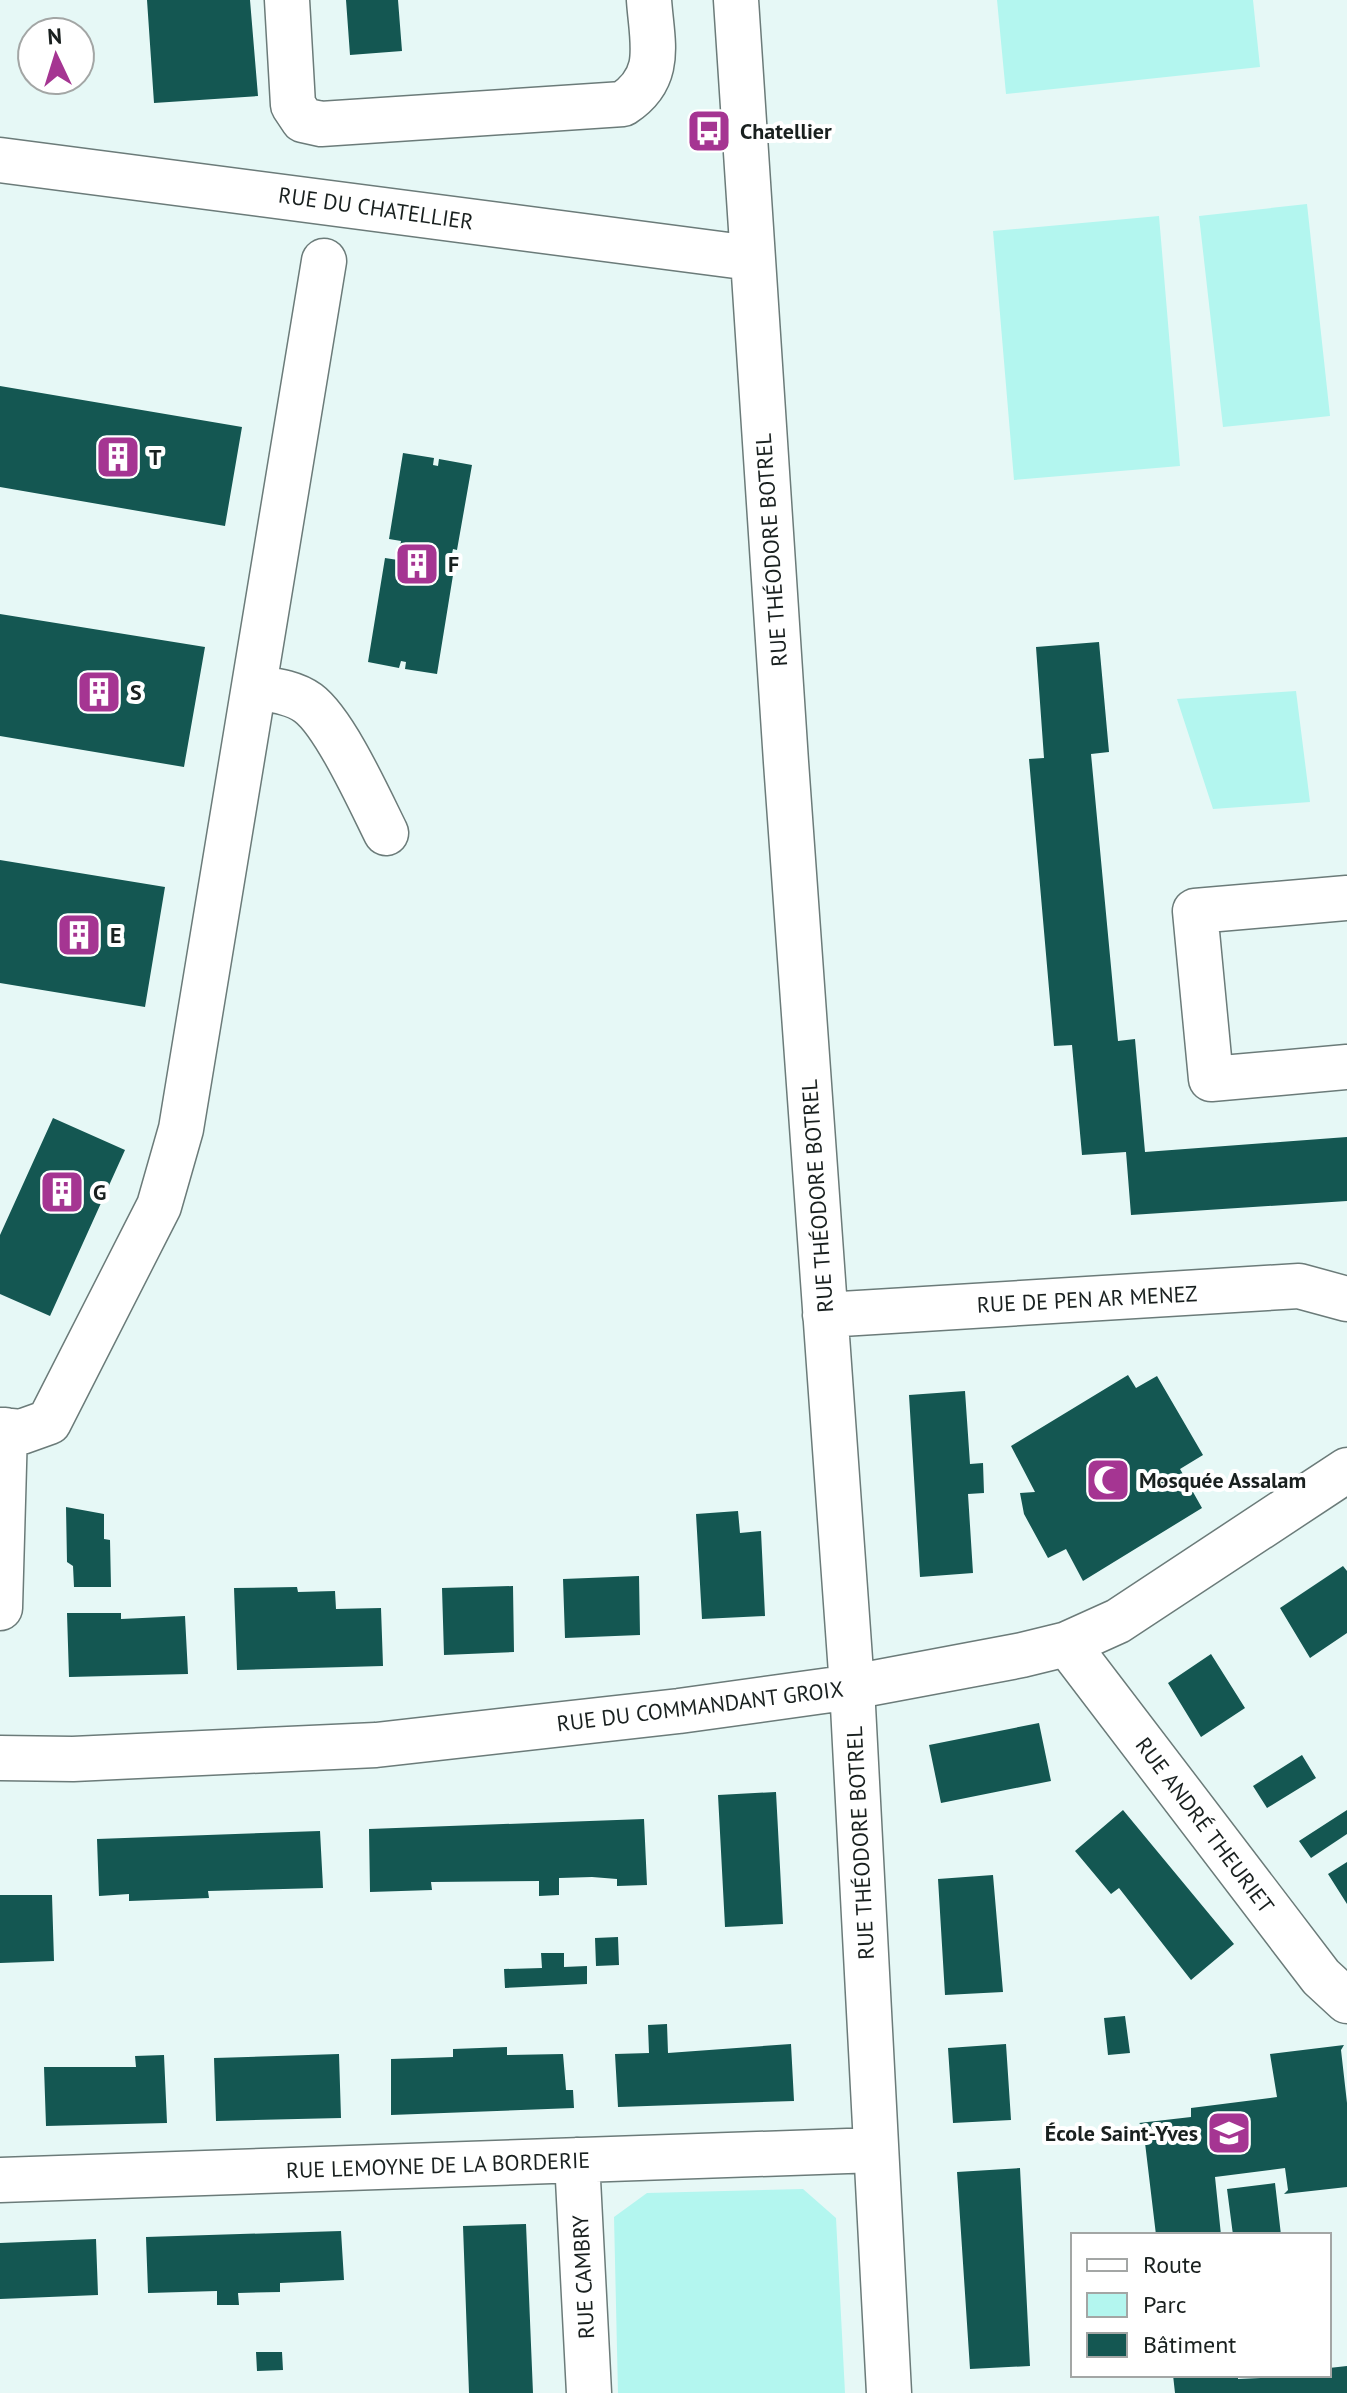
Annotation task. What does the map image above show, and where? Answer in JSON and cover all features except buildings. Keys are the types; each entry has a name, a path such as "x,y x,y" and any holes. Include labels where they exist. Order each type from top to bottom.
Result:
{"street":[{"path":"287,0 293,105 303,120 321,124 623,104 642,92 653,67 649,0"},
{"name":"RUE THÉODORE BOTREL","path":"736,0 751,258 852,1687 889,2393"},
{"name":"RUE DU CHATELLIER","path":"0,160 751,258"},
{"path":"0,1608 3,1430 21,1432 49,1422 159,1206 181,1129 324,261"},
{"path":"254,687 283,691 309,704 344,751 386,833"},
{"path":"1347,898 1195,911 1211,1079 1347,1067"},
{"name":"RUE DE PEN AR MENEZ","path":"825,1315 1299,1286 1347,1299"},
{"name":"RUE DU COMMANDANT GROIX","path":"0,1758 73,1759 376,1745 679,1711 852,1687 1067,1644 1118,1621 1347,1470"},
{"name":"RUE ANDRÉ THEURIET","path":"1067,1644 1321,1977 1347,2001"},
{"name":"RUE LEMOYNE DE LA BORDERIE","path":"0,2180 876,2150"},
{"name":"RUE CAMBRY","path":"577,2160 589,2393"}],"green space":[{"path":"997,0 1253,0 1260,67 1006,94"},
{"path":"1307,204 1330,416 1223,427 1199,216"},
{"path":"1159,216 1180,466 1014,480 993,231"},
{"path":"1296,691 1310,802 1213,809 1177,699"},
{"path":"803,2189 836,2218 845,2393 618,2393 614,2217 647,2193"}],"place":[{"name":"Chatellier","path":"709,131"},
{"name":"T","path":"118,457"},
{"name":"F","path":"417,564"},
{"name":"S","path":"99,692"},
{"name":"E","path":"79,935"},
{"name":"G","path":"62,1192"},
{"name":"Mosquée Assalam","path":"1108,1480"},
{"name":"École Saint-Yves","path":"1229,2133"}]}
